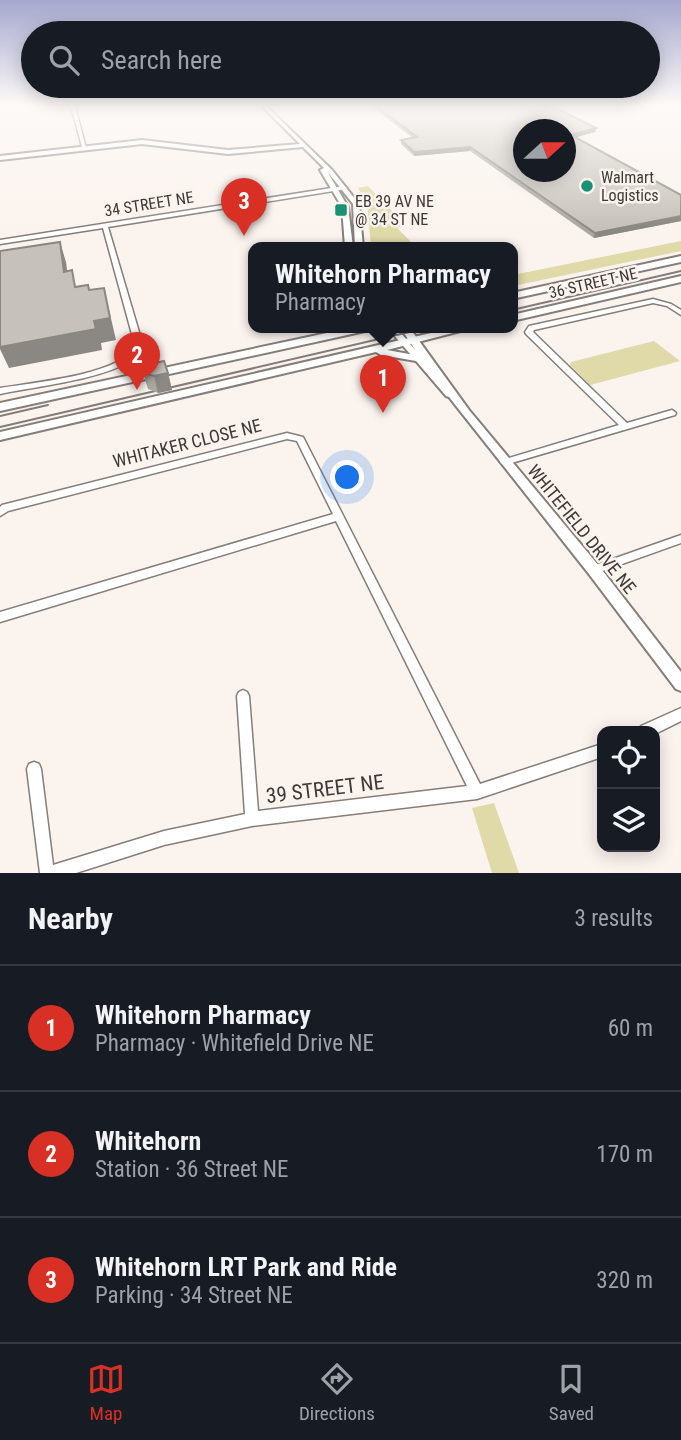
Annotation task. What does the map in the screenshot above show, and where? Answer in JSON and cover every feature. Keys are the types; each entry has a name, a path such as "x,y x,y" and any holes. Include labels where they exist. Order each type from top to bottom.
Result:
{"main road":[{"name":"36 STREET NE","path":"518,295 681,259"},
{"name":"36 STREET NE","path":"518,317 681,279"},
{"path":"0,407 339,333"},
{"path":"0,436 446,333"},
{"path":"366,351 399,353 416,358"}],"street":[{"path":"0,158 88,147"},
{"path":"194,147 239,152 294,147"},
{"path":"303,147 344,188 356,204 359,242"},
{"path":"324,168 345,206 349,242"},
{"name":"34 STREET NE","path":"0,242 344,188"},
{"path":"0,391 120,365 134,358 140,349 105,225"},
{"path":"625,426 529,332 532,328 653,301 669,305 681,313"},
{"path":"398,333 409,342"},
{"path":"406,333 409,342"},
{"name":"WHITEFIELD DRIVE NE","path":"409,342 416,358 454,398"},
{"name":"WHITEFIELD DRIVE NE","path":"409,342 594,570 681,684"},
{"path":"505,462 673,413"},
{"name":"WHITAKER CLOSE NE","path":"0,512 5,508 287,436 300,439 477,792"},
{"path":"0,617 339,516"},
{"path":"594,570 681,539"},
{"path":"243,696 252,819"},
{"path":"656,726 681,714"},
{"name":"39 STREET NE","path":"53,873 164,838 252,819 477,792 597,753"},
{"path":"34,769 47,873"}],"shaded area":[{"path":"368,186 405,225 397,228 411,242 371,242 367,204 358,188"},
{"path":"681,241 681,251 518,285 518,274"},
{"path":"654,341 680,361 590,385 570,365 571,362"},
{"path":"494,803 519,873 492,873 472,808"}],"building":[{"path":"408,147 513,147 513,177 470,147 414,152"},
{"path":"576,147 593,147 681,195 681,216 595,233 521,182 576,182"},
{"path":"60,242 64,272 72,270 75,287 88,285 89,290 104,288 110,318 94,321 96,329 0,347 0,251"},
{"path":"164,361 168,373 154,376 143,373 151,364"}],"tram line":[{"path":"518,309 681,271"},
{"path":"0,427 405,333"},
{"path":"0,416 48,405"}],"place":[{"name":"Walmart Logistics","path":"587,186"},
{"name":"EB 39 AV NE @ 34 ST NE","path":"341,210"},
{"name":"Whitehorn LRT Park and Ride","path":"244,236"},
{"name":"Whitehorn","path":"137,390"},
{"name":"Whitehorn Pharmacy","path":"383,413"}]}
